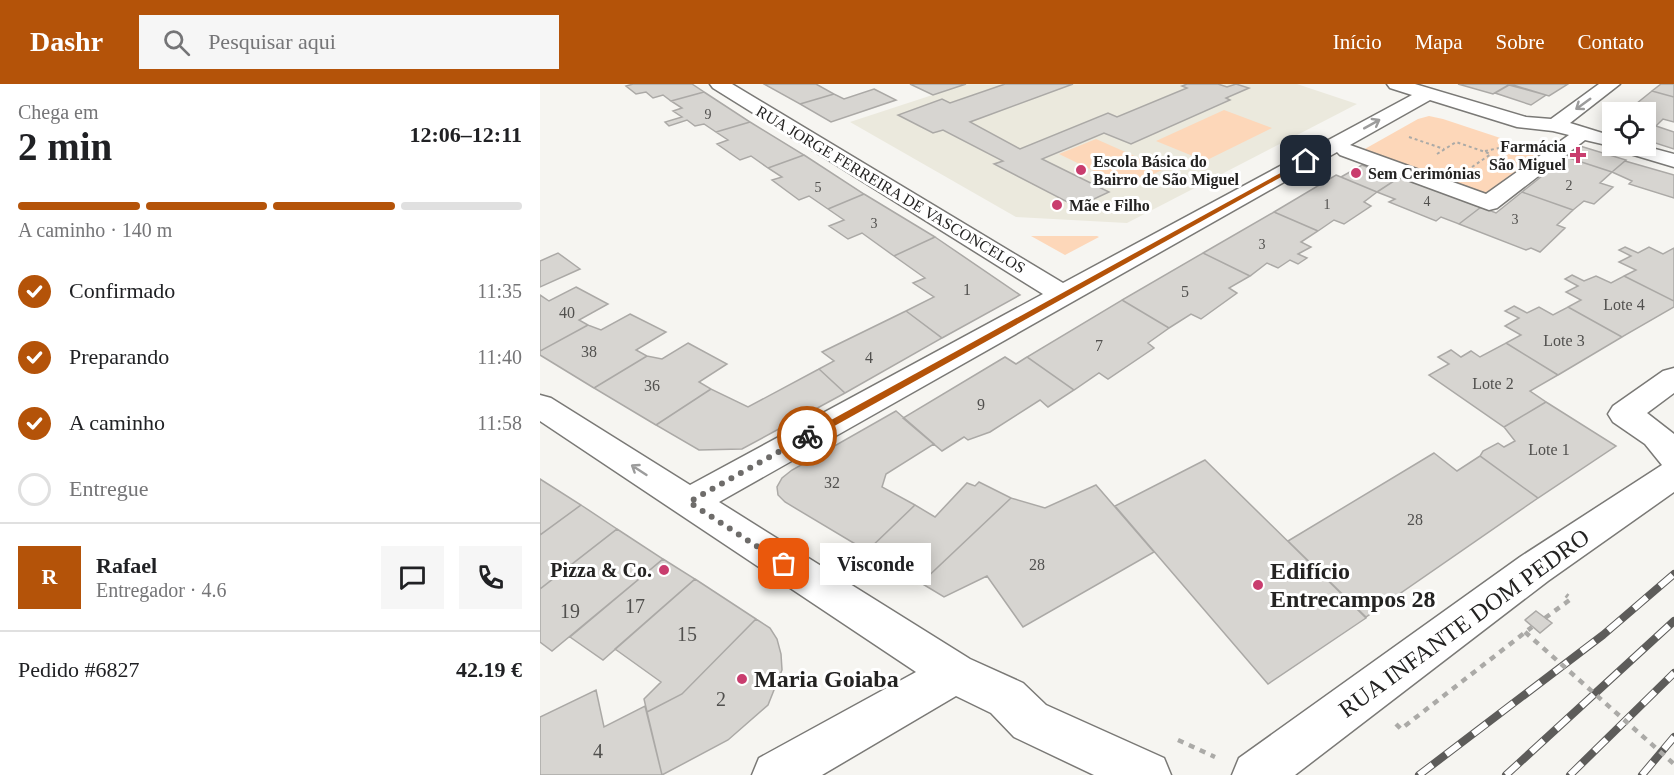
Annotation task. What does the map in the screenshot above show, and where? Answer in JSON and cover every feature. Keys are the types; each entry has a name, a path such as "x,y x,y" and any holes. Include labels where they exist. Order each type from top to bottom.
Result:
{"street":[{"name":"RUA JORGE FERREIRA DE VASCONCELOS","path":"719,84 1064,295"},
{"path":"1396,84 1524,123 1555,125 1602,139"},
{"path":"1555,125 1611,84"},
{"path":"689,502 1427,94"},
{"path":"1347,151 1489,203 1575,140"},
{"path":"1656,155 1674,160"},
{"path":"1674,378 1624,414 1657,436 1674,456"},
{"path":"540,406 955,673 1007,698 1030,722 1147,775"},
{"name":"RUA INFANTE DOM PEDRO","path":"1256,775 1534,569 1674,474"},
{"path":"776,775 955,673"}],"path":[{"path":"1405,136 1445,149"},
{"path":"1435,156 1456,142 1491,154"},
{"path":"1532,627 1525,632 1674,764"},
{"path":"1173,738 1216,758"}],"shaded area":[{"name":"Escola Básica do Bairro de São Miguel","path":"966,84 1297,84 1357,104 1127,223 1016,217 850,122"},
{"path":"1224,110 1272,128 1205,161 1156,141"},
{"path":"1429,116 1543,152 1486,195 1363,150 1418,119"},
{"path":"1096,139 1164,169 1127,187 1059,154"},
{"path":"1031,236 1097,236 1099,237 1065,255"}],"building":[{"path":"692,84 704,92 671,101 663,95 653,98 646,92 636,94 626,86"},
{"path":"764,84 816,84 834,94 800,104"},
{"path":"910,84 966,84 933,95"},
{"path":"1005,84 1073,84 970,122 1020,149 1108,113 1117,117 1187,88 1182,86 1187,84 1218,84 1227,87 1236,84 1249,88 1226,98 1230,100 1131,144 1104,133 1042,159 1109,192 1077,207 994,164 1003,161 943,130 933,133 898,115 942,99 950,103"},
{"path":"1458,84 1510,84 1493,94"},
{"path":"1510,84 1568,84 1549,96"},
{"path":"1661,84 1674,84 1674,97 1652,91"},
{"path":"1509,85 1546,95 1531,105 1495,93"},
{"path":"874,89 896,100 831,122 800,104 834,94 844,99"},
{"path":"1652,91 1674,97 1674,122 1663,119 1656,126 1656,102 1638,102"},
{"path":"704,92 750,122 716,132 704,124 695,126 687,120 669,126 665,122 682,117 673,111 682,108 671,101"},
{"path":"750,122 804,155 768,168 751,156 740,160 717,144 728,140 716,132"},
{"path":"1656,126 1674,132 1674,149 1656,143"},
{"path":"1580,146 1602,153 1602,156 1626,160 1612,172 1566,157"},
{"path":"804,155 864,194 828,209 809,196 799,200 772,180 782,177 768,168"},
{"path":"1566,157 1612,172 1600,183 1613,187 1594,204 1584,201 1573,210 1522,192"},
{"path":"1625,161 1674,175 1674,198 1629,184 1632,181 1612,172"},
{"path":"1362,165 1397,179 1377,192 1341,177"},
{"path":"1336,175 1377,192 1364,202 1371,206 1344,224 1334,220 1318,231 1274,212"},
{"path":"1400,177 1481,207 1459,224 1441,217 1436,221 1389,202 1395,199 1377,192"},
{"path":"1522,192 1573,210 1557,225 1565,228 1540,252 1531,248 1526,250 1459,224 1481,207 1496,213"},
{"path":"864,194 935,237 894,256 862,233 848,239 829,226 844,220 828,209"},
{"path":"1274,212 1318,231 1301,242 1311,247 1298,254 1307,258 1298,264 1290,260 1278,268 1267,263 1250,276 1203,253"},
{"path":"935,237 1020,295 942,338 906,311 934,297 913,283 925,278 894,256"},
{"path":"1625,247 1638,253 1649,247 1663,254 1674,248 1674,301 1624,276 1636,270 1619,262 1631,256 1619,250"},
{"path":"558,253 580,269 540,287 540,261"},
{"path":"1203,253 1250,276 1229,288 1237,293 1201,319 1191,314 1169,328 1122,300"},
{"path":"1572,275 1584,281 1596,276 1611,283 1624,276 1674,301 1674,307 1622,337 1568,307 1581,300 1566,292 1578,286 1565,279"},
{"path":"576,287 608,304 579,320 588,325 540,351 540,295 549,301"},
{"path":"1122,300 1169,328 1148,343 1154,348 1108,379 1099,373 1074,390 1027,357"},
{"path":"1514,306 1527,313 1539,307 1553,315 1568,307 1622,337 1558,375 1506,343 1521,335 1505,326 1519,318 1505,311"},
{"path":"906,311 942,338 845,393 819,369 834,361 822,352"},
{"path":"630,314 666,332 636,350 647,356 594,388 540,355 540,351 588,325 601,330"},
{"path":"688,343 727,364 699,382 711,389 656,425 594,388 647,356 662,359"},
{"path":"1506,343 1558,375 1530,391 1546,402 1504,427 1429,375 1449,364 1438,357 1451,350 1461,357 1471,351 1480,357"},
{"path":"1005,357 1016,364 1027,357 1074,390 1048,407 1040,400 990,432 968,440 964,437 942,451 903,418"},
{"path":"819,369 845,393 742,449 699,450 656,425 711,389 748,407"},
{"path":"1546,402 1616,446 1538,498 1480,456 1483,451 1498,443 1504,447 1515,441 1504,427"},
{"path":"896,411 934,444 886,474 882,487 915,505 867,551 785,502 778,495 777,487 782,478 792,470"},
{"name":"Edifício Entrecampos 28","path":"1434,453 1457,471 1480,456 1538,498 1366,617 1288,541"},
{"name":"Edifício Entrecampos 28","path":"1205,460 1366,618 1268,684 1115,506"},
{"path":"540,479 581,505 540,535"},
{"path":"979,482 1011,498 921,583 867,551 915,505 935,517 967,483 975,486"},
{"path":"1096,485 1154,552 1023,627 987,576 944,597 921,583 1011,498 1045,508"},
{"path":"581,505 617,529 540,589 540,535"},
{"path":"617,529 663,559 552,651 540,642 540,589"},
{"path":"663,559 695,579 603,660 570,637"},
{"path":"695,579 756,619 682,694 647,712 644,699 661,682 615,649"},
{"path":"1536,611 1552,623 1540,633 1525,620"},
{"path":"756,619 770,628 777,639 781,654 782,670 768,705 728,740 662,775 647,712 682,694"},
{"path":"596,690 604,727 645,706 662,775 540,775 540,717"}],"railway":[{"path":"1419,775 1603,635 1674,574"},
{"path":"1506,775 1674,621"},
{"path":"1570,775 1674,673"},
{"path":"1642,775 1674,737"}],"way so far":[{"path":"784,564 689,502 807,436"}],"place":[{"name":"Farmácia São Miguel","path":"1578,155"},
{"name":"Escola Básica do Bairro de São Miguel","path":"1081,170"},
{"name":"Sem Cerimónias","path":"1356,173"},
{"name":"Mãe e Filho","path":"1057,205"},
{"name":"Visconde","path":"784,564"},
{"name":"Pizza & Co.","path":"664,570"},
{"name":"Edifício Entrecampos 28","path":"1258,585"},
{"name":"Maria Goiaba","path":"742,679"}],"route":[{"path":"807,436 1306,161"}]}
